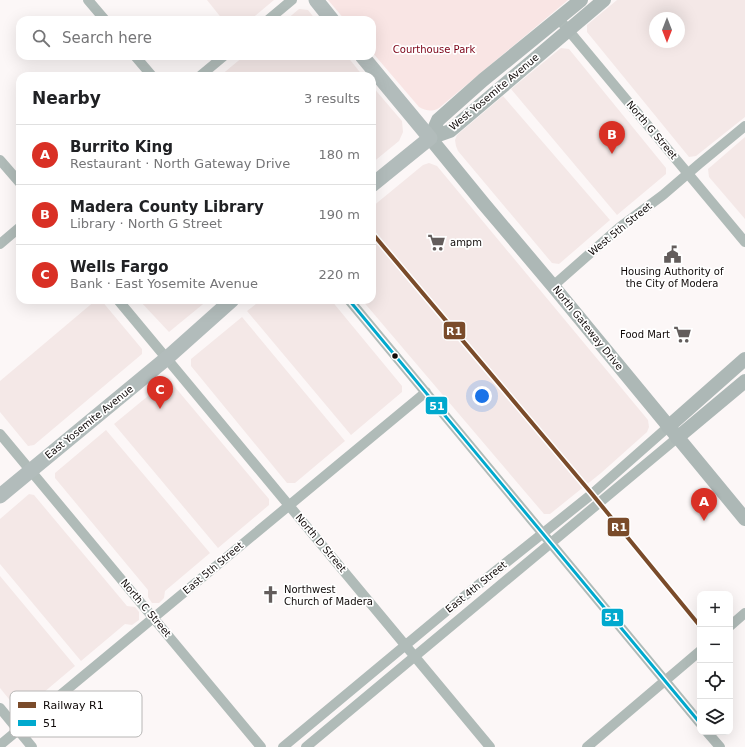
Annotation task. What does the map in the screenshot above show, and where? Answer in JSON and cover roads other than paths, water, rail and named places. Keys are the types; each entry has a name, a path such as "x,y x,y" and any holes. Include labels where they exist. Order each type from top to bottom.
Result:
{"main road":[{"path":"316,0 329,16"},
{"name":"West Yosemite Avenue","path":"430,138 438,120 483,80 581,0"},
{"name":"West Yosemite Avenue","path":"430,138 450,132 604,0"},
{"path":"365,60 375,72"},
{"path":"376,73 430,138 376,182"},
{"name":"North Gateway Drive","path":"430,138 745,519"},
{"name":"East Yosemite Avenue","path":"0,496 167,358 228,304"},
{"path":"668,427 745,359"},
{"path":"678,438 745,380"}],"street":[{"path":"88,0 102,16"},
{"path":"273,16 292,0"},
{"name":"North G Street","path":"559,19 745,242"},
{"path":"138,60 149,72"},
{"path":"205,72 219,60"},
{"name":"West 5th Street","path":"553,286 620,227 663,195 745,126"},
{"path":"0,160 16,178"},
{"path":"0,244 16,230"},
{"name":"North D Street","path":"121,304 490,747"},
{"path":"352,304 697,719"},
{"name":"East 5th Street","path":"65,691 426,392"},
{"name":"East 4th Street","path":"283,747 405,645 592,494 668,427"},
{"name":"North C Street","path":"0,434 262,747"},
{"name":"East 4th Street","path":"306,747 678,438"},
{"path":"733,624 745,614"},
{"path":"587,747 697,654"},
{"path":"0,708 10,720"},
{"path":"710,735 720,747"},
{"name":"East 5th Street","path":"0,745 10,737"},
{"path":"24,737 32,747"}],"rail line":[{"name":"R1","path":"376,238 592,494 697,622"}],"place":[{"name":"Madera County Library","path":"612,154"},
{"name":"ampm","path":"437,242"},
{"name":"Housing Authority of the City of Modera","path":"672,254"},
{"name":"Food Mart","path":"683,334"},
{"name":"Wells Fargo","path":"160,409"},
{"name":"Burrito King","path":"704,521"},
{"name":"Northwest Church of Madera","path":"271,595"}],"park label":[{"name":"Courthouse Park","path":"434,49"}]}
